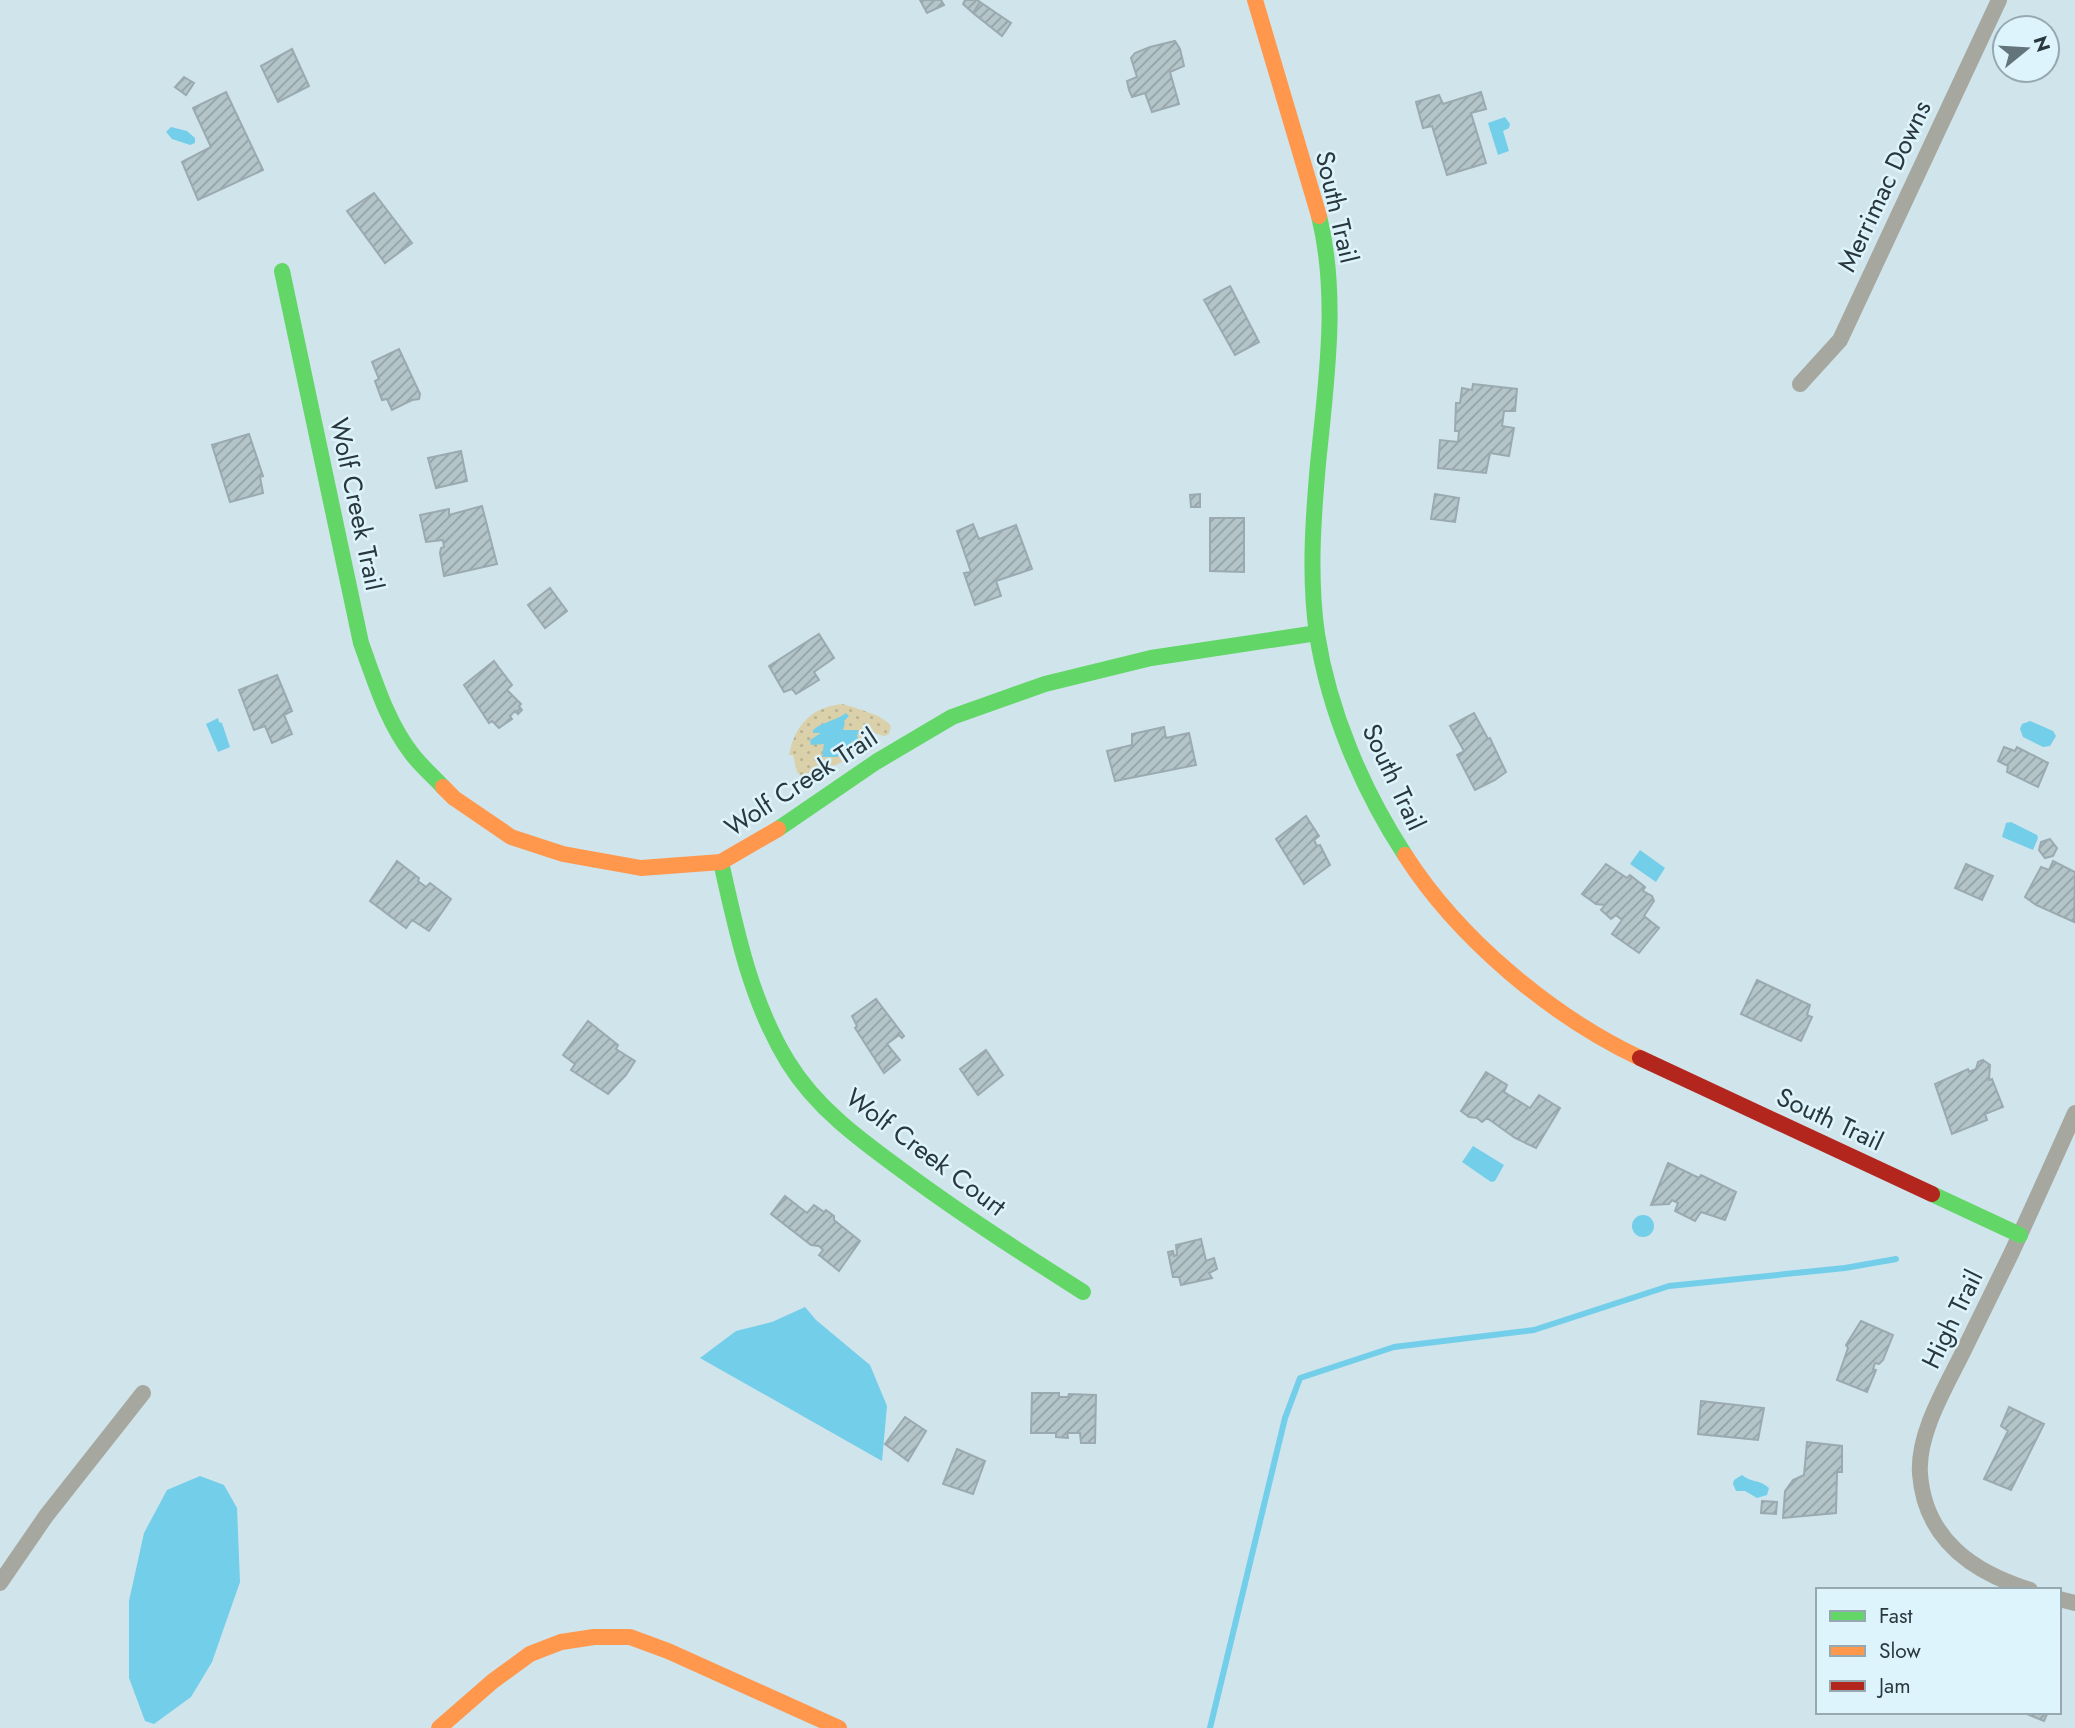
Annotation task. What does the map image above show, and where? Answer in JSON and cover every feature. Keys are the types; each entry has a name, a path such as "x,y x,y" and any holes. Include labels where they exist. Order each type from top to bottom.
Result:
{"street":[{"name":"South Trail","path":"1255,0 1316,206 1326,250 1329,341 1313,542 1317,633 1323,665 1349,742 1366,784 1397,844 1433,895 1475,940 1566,1016 1609,1043 2020,1235"},
{"name":"Merrimac Downs","path":"1800,384 1840,340 1999,0"},
{"name":"Wolf Creek Trail","path":"282,271 361,643 380,696 411,754 454,798 512,837 563,853 641,868 721,862 795,820 876,762 952,717 1045,684 1151,657 1317,633"},
{"name":"Wolf Creek Court","path":"721,862 748,974 766,1021 789,1064 815,1097 845,1126 897,1167 1083,1292"},
{"name":"High Trail","path":"2024,1588 1981,1570 1952,1550 1930,1514 1920,1474 1925,1439 1936,1408 2020,1235 2075,1113"},
{"path":"0,1583 46,1516 143,1393"},
{"path":"439,1728 493,1681 530,1654 561,1642 594,1637 630,1637 668,1651 839,1728"}],"shaded area":[{"path":"843,704 882,718 891,726 889,734 884,736 874,733 856,755 836,765 814,768 811,777 803,779 797,772 793,755 789,755 795,735 813,714"}],"water":[{"path":"1505,117 1510,124 1509,128 1503,131 1509,151 1498,155 1488,123"},
{"path":"171,127 187,131 195,138 195,143 190,145 172,139 166,132"},
{"path":"846,713 849,716 844,721 843,730 857,730 859,742 852,741 849,750 837,757 822,757 824,744 811,745 810,740 821,733 813,733 813,730"},
{"path":"218,718 230,747 218,752 206,724"},
{"path":"2030,721 2053,731 2056,736 2050,746 2043,747 2023,737 2020,729 2022,724"},
{"path":"2011,822 2037,835 2033,850 2002,837 2006,823"},
{"path":"1640,850 1665,868 1656,882 1630,864"},
{"path":"1473,1146 1504,1165 1495,1181 1491,1182 1462,1162"},
{"path":"1643,1215 1651,1218 1654,1226 1651,1234 1643,1237 1635,1234 1632,1226 1635,1218"},
{"path":"805,1307 816,1320 870,1365 887,1406 882,1461 700,1358 736,1331 772,1322"},
{"path":"1742,1475 1769,1488 1767,1495 1757,1498 1745,1491 1736,1491 1734,1480"},
{"path":"200,1476 224,1485 237,1508 240,1582 212,1662 191,1697 154,1724 145,1721 129,1678 129,1601 144,1533 167,1490"}],"building":[{"path":"920,0 941,0 944,5 927,13"},
{"path":"965,0 980,2 973,13 963,4"},
{"path":"980,2 1011,23 1002,36 973,13"},
{"path":"1175,41 1184,66 1170,72 1179,104 1152,112 1145,93 1132,97 1129,90 1127,81 1137,77 1131,58 1135,53 1150,47"},
{"path":"292,49 309,86 278,102 261,66"},
{"path":"184,77 194,83 186,95 175,87"},
{"path":"226,92 263,170 198,200 182,162 211,147 193,108"},
{"path":"1481,92 1486,109 1471,113 1486,163 1447,175 1432,126 1423,128 1416,102 1439,95 1443,104"},
{"path":"374,193 412,243 385,263 347,211"},
{"path":"1230,286 1259,342 1235,355 1204,300"},
{"path":"399,349 420,394 419,399 392,410 387,399 382,400 375,381 379,379 372,362"},
{"path":"1473,384 1517,389 1515,411 1504,411 1502,426 1514,428 1509,456 1490,453 1486,473 1438,468 1440,440 1458,442 1459,431 1455,431 1456,403 1460,403 1462,388 1472,390"},
{"path":"249,434 263,476 260,477 263,493 230,502 212,445"},
{"path":"461,451 467,481 436,488 428,458"},
{"path":"1200,494 1200,507 1191,507 1190,495"},
{"path":"1435,494 1459,498 1455,522 1431,519"},
{"path":"482,506 497,564 444,576 440,553 444,547 443,540 426,542 420,515 449,509 449,515"},
{"path":"1210,518 1244,518 1244,572 1210,571"},
{"path":"973,524 979,539 1016,525 1032,569 996,581 1001,596 975,605 964,573 971,572 957,531"},
{"path":"550,588 567,611 545,628 528,605"},
{"path":"819,634 834,658 814,672 819,680 796,694 792,689 784,692 769,666"},
{"path":"494,661 512,685 507,690 521,704 519,706 522,710 518,714 515,711 510,716 512,719 499,728 492,721 489,723 464,685"},
{"path":"277,675 292,711 284,715 292,734 272,743 265,726 254,730 239,690"},
{"path":"1474,713 1488,739 1490,738 1506,772 1475,790 1457,755 1464,751 1450,726"},
{"path":"1164,727 1166,738 1189,733 1196,765 1115,781 1107,751 1132,745 1132,734"},
{"path":"2004,747 2015,751 2017,747 2048,763 2038,787 2007,772 2008,766 1998,761"},
{"path":"1306,816 1319,836 1314,840 1317,846 1320,845 1330,865 1304,884 1276,839"},
{"path":"2050,839 2057,848 2053,856 2045,858 2039,850 2041,842"},
{"path":"397,861 426,887 430,883 451,899 429,931 412,920 406,928 370,901"},
{"path":"2053,861 2075,872 2074,922 2036,905 2025,897 2041,867 2049,870"},
{"path":"1606,864 1627,878 1630,875 1645,887 1643,891 1652,896 1654,901 1644,916 1659,928 1639,953 1612,934 1622,920 1616,915 1611,919 1601,910 1605,905 1596,904 1582,894"},
{"path":"1966,864 1993,876 1982,900 1955,888"},
{"path":"1757,980 1810,1005 1807,1015 1812,1017 1801,1041 1741,1014"},
{"path":"876,999 904,1036 902,1038 899,1035 887,1044 900,1060 884,1073 855,1028 857,1026 852,1016"},
{"path":"588,1021 618,1045 616,1049 635,1061 608,1094 571,1070 575,1064 563,1055"},
{"path":"986,1050 1003,1075 978,1095 960,1069"},
{"path":"1983,1060 1990,1065 1989,1080 1992,1079 2003,1107 1985,1114 1987,1120 1952,1134 1935,1084 1968,1069 1969,1072 1976,1069 1978,1062"},
{"path":"1486,1072 1507,1085 1504,1092 1530,1108 1539,1095 1560,1108 1536,1148 1515,1138 1487,1118 1482,1122 1461,1111"},
{"path":"1668,1163 1736,1192 1725,1220 1701,1212 1695,1221 1675,1211 1678,1203 1672,1200 1669,1204 1651,1205"},
{"path":"785,1196 807,1213 814,1205 824,1212 826,1210 860,1241 839,1271 819,1255 823,1250 819,1246 811,1245 771,1214"},
{"path":"1201,1239 1206,1261 1214,1258 1217,1269 1209,1273 1212,1278 1181,1285 1179,1277 1173,1277 1168,1252 1173,1251 1174,1256 1177,1255 1176,1245"},
{"path":"1861,1321 1893,1335 1883,1360 1879,1364 1875,1363 1873,1369 1876,1370 1867,1392 1837,1380 1848,1348 1846,1345"},
{"path":"1032,1393 1059,1393 1059,1397 1068,1397 1069,1394 1096,1395 1095,1443 1081,1443 1080,1433 1067,1433 1068,1438 1056,1437 1056,1433 1031,1433"},
{"path":"1701,1401 1764,1408 1758,1440 1698,1434"},
{"path":"2009,1407 2044,1424 2011,1490 1984,1479 2008,1431 2001,1426"},
{"path":"905,1417 926,1431 908,1461 885,1444"},
{"path":"1807,1442 1842,1446 1842,1472 1837,1472 1836,1513 1783,1518 1785,1491 1793,1480 1804,1475"},
{"path":"957,1449 985,1461 973,1494 943,1484"},
{"path":"1762,1501 1777,1502 1776,1514 1761,1513"},
{"path":"2027,1714 2047,1714 2044,1721"}],"waterway":[{"path":"1210,1728 1285,1418 1300,1378 1394,1347 1534,1330 1669,1286 1845,1268 1896,1259"}],"traffic: fast":[{"path":"1319,216 1325,246 1330,308 1313,528 1312,570 1317,634 1330,692 1349,749 1389,830 1405,855"},
{"path":"282,271 361,643 395,728 416,758 443,787"},
{"path":"778,829 876,762 952,717 1045,684 1151,658 1317,633"},
{"path":"721,862 754,990 775,1039 800,1080 844,1126 877,1152 975,1222 1083,1292"},
{"path":"1932,1194 2020,1235"}],"traffic: slow":[{"path":"1255,0 1319,216"},
{"path":"443,787 454,798 511,837 563,854 641,868 721,862 778,829"},
{"path":"1405,855 1452,916 1509,972 1573,1020 1640,1058"},
{"path":"439,1728 493,1681 530,1654 561,1642 594,1637 630,1637 668,1651 839,1728"}],"traffic: jam":[{"path":"1640,1058 1932,1194"}]}
